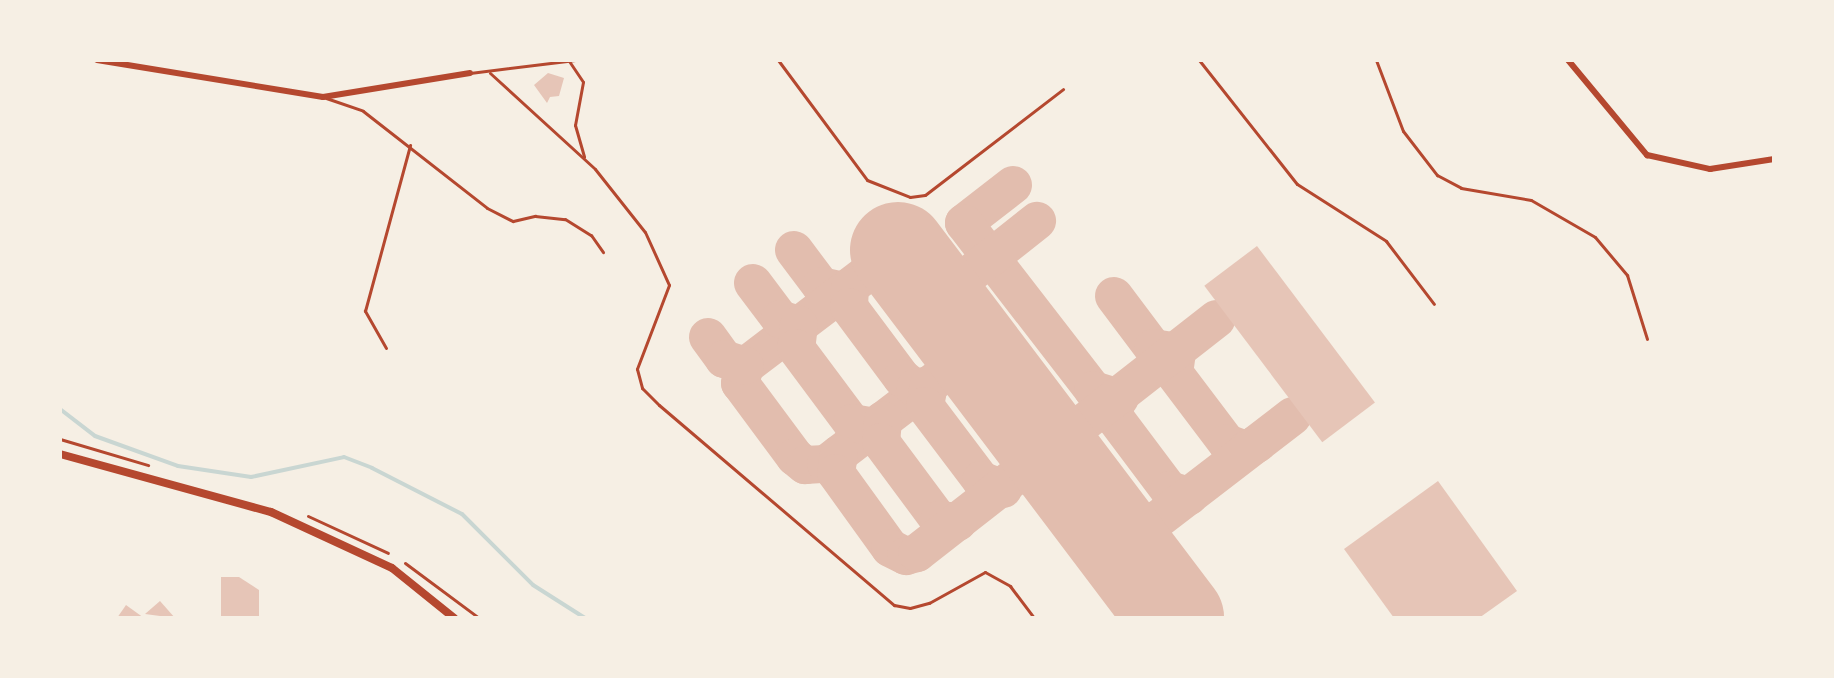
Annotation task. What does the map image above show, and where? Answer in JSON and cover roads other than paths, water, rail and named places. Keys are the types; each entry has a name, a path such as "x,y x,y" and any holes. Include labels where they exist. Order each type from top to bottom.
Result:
{"street":[{"path":"97,60 323,97 470,73"},
{"path":"1568,60 1647,155 1710,169 1774,159"},
{"path":"60,454 271,512 392,568 454,618"}],"lane":[{"path":"470,73 490,73 575,60"},
{"path":"778,60 867,180 910,197 925,195 1063,89"},
{"path":"1199,60 1297,184 1386,241 1434,304"},
{"path":"1376,60 1403,131 1437,175 1461,188 1531,200 1595,237 1627,275 1647,339"},
{"path":"569,61 583,82 575,133 585,160"},
{"path":"490,73 585,160 629,209 669,285 637,369 650,397 894,605 910,608 929,603 985,572 1010,586 1034,618"},
{"path":"323,97 363,111 487,208 513,221 535,216 565,219 591,235 603,252"},
{"path":"386,348 365,311 410,145"}],"waterway":[{"path":"60,409 95,436 178,466 251,477 344,457 372,468 462,514 533,585 585,618"}]}
